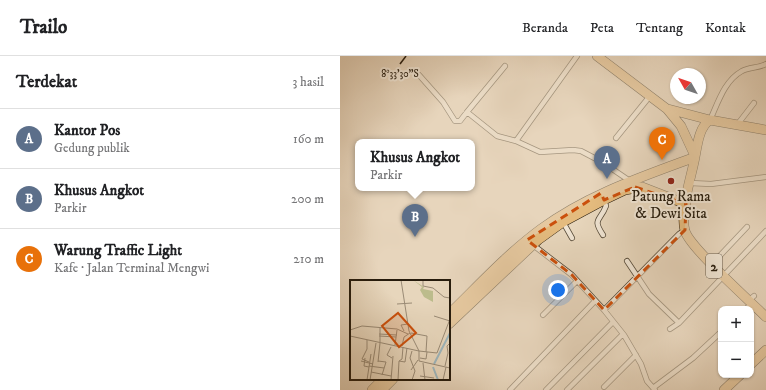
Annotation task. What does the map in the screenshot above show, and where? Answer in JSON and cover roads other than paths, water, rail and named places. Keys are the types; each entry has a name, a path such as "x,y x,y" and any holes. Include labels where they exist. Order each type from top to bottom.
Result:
{"highway":[{"path":"597,56 668,109 681,126 695,157"},
{"path":"668,109 710,120 766,130"},
{"path":"685,230 686,204 695,157 701,133 705,125 710,120"},
{"path":"450,323 530,242 603,196 630,181 695,157"},
{"path":"450,313 562,215 603,196 642,187 686,204"},
{"name":"2","path":"685,230 690,240 712,264 766,316"},
{"path":"754,361 766,350"},
{"path":"724,390 737,378"},
{"path":"372,390 382,380"},
{"path":"382,390 392,380"}],"street":[{"path":"516,141 577,56"},
{"path":"710,120 719,98 734,78 741,72 766,65"},
{"path":"419,74 443,102 455,121 460,121 504,66"},
{"path":"616,138 650,96"},
{"path":"737,125 754,103"},
{"path":"467,112 497,136 516,141 540,152 581,151 602,162 630,181"},
{"path":"690,183 711,184 766,177"},
{"path":"603,196 606,206 596,222 596,225 603,235"},
{"path":"563,222 572,238"},
{"path":"712,264 747,227"},
{"path":"604,310 639,277 673,239 685,230"},
{"path":"670,330 679,323 766,231"},
{"path":"530,242 577,280 604,310 623,334 636,355 647,381 654,389 693,358 718,335"},
{"path":"627,261 649,294 679,323"},
{"path":"543,315 577,280"},
{"path":"510,390 595,300"},
{"path":"546,390 613,322"},
{"path":"567,390 623,334"},
{"path":"604,387 636,355"}],"place":[{"name":"Warung Traffic Light","path":"662,160"},
{"name":"Kantor Pos","path":"607,179"},
{"name":"Patung Rama & Dewi Sita","path":"671,181"},
{"name":"Khusus Angkot","path":"415,237"}]}
